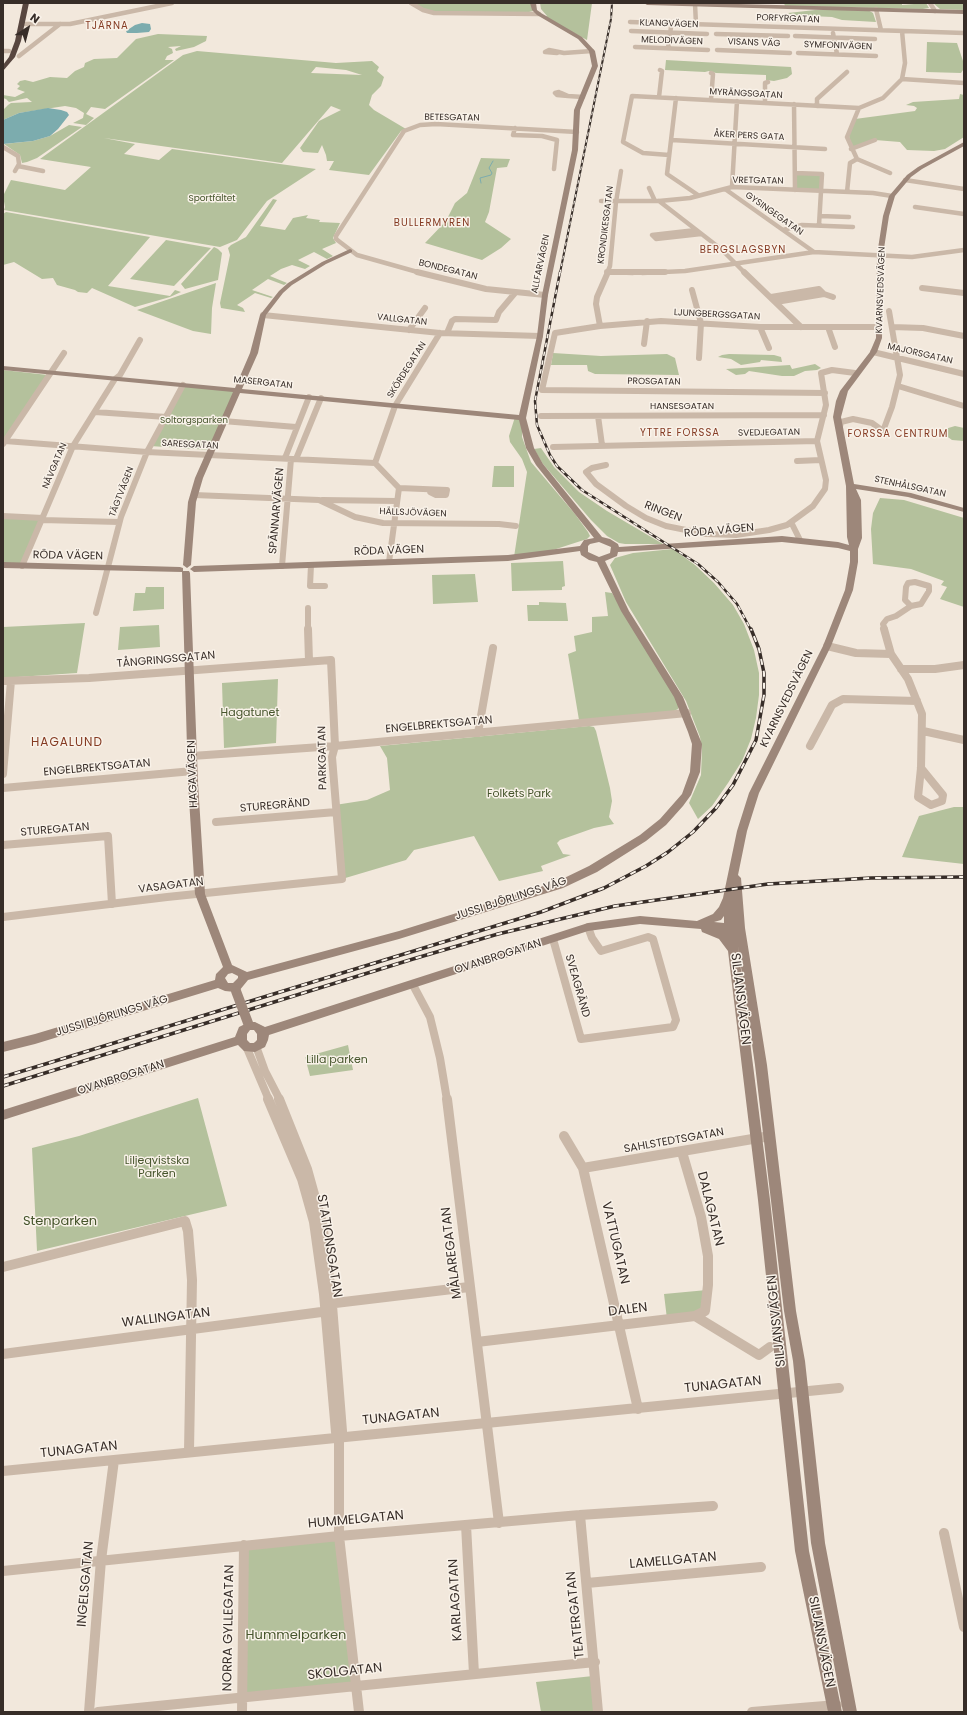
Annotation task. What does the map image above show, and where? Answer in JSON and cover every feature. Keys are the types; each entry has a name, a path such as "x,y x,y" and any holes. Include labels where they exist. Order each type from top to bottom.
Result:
{"highway":[{"path":"3,62 22,3"},
{"path":"3,70 12,57 22,24 26,3"}],"street":[{"path":"22,24 60,24 84,22 102,16 172,3"},
{"path":"411,3 423,10 434,13 539,14"},
{"path":"533,3 535,10 539,14 580,38 592,51"},
{"path":"647,3 964,12"},
{"path":"930,3 935,11"},
{"path":"695,4 696,24"},
{"path":"876,9 881,30"},
{"name":"PORFYRGATAN","path":"630,22 964,33"},
{"path":"668,48 672,23"},
{"path":"18,56 60,24"},
{"path":"751,26 752,40"},
{"path":"832,28 837,54"},
{"name":"KLANGVÄGEN","path":"631,31 707,34"},
{"path":"890,173 856,159 847,138 859,108 883,98 902,79 905,63 902,31"},
{"path":"716,34 788,36"},
{"path":"795,36 875,39"},
{"path":"752,46 752,51"},
{"name":"MELODIVÄGEN","path":"635,48 708,50"},
{"name":"VISANS VÄG","path":"717,50 790,52"},
{"path":"557,53 592,51"},
{"name":"ALLFARVÄGEN","path":"592,51 595,66 577,110 575,150 545,295 540,336 522,418 530,448 540,465 599,539"},
{"name":"SYMFONIVÄGEN","path":"798,53 876,56"},
{"path":"659,97 662,71 660,70"},
{"path":"817,106 818,99 847,73 846,72"},
{"path":"711,73 713,74 711,100"},
{"path":"902,79 964,83"},
{"path":"765,103 765,83 768,82"},
{"path":"568,96 583,97"},
{"name":"MYRÄNGSGATAN","path":"669,155 643,154 623,142 632,96 859,108"},
{"path":"676,98 667,174 698,196"},
{"path":"732,187 737,101"},
{"path":"794,104 795,190"},
{"name":"BETESGATAN","path":"350,251 336,239 337,232 404,131 414,126 430,124 577,132"},
{"path":"516,128 513,135 542,136 557,140 554,169"},
{"name":"ÅKER PERS GATA","path":"672,140 825,148"},
{"path":"851,149 875,140"},
{"name":"KVARNSVEDSVÄGEN","path":"735,928 728,896 742,831 754,793 827,646 845,602 854,562 854,549 851,537 850,486 837,417 840,400 855,373 873,352 879,338 880,255 892,196 905,180 920,168 964,144"},
{"path":"3,147 12,151 18,156 16,168 43,171"},
{"path":"847,192 846,183 850,163 856,159"},
{"name":"KRONDIKESGATAN","path":"600,326 596,304 597,297 608,272 621,171"},
{"path":"795,173 822,174 819,225"},
{"path":"905,180 964,190"},
{"name":"VRETGATAN","path":"601,201 657,201 698,196 732,187 847,192 892,196"},
{"path":"649,188 657,201 696,230 737,264 801,327"},
{"name":"GYSINGEGATAN","path":"725,189 814,252"},
{"path":"915,207 964,214"},
{"path":"820,216 848,217"},
{"path":"783,230 802,225 852,227"},
{"path":"696,230 652,235 656,239 701,234"},
{"path":"608,272 664,272 737,264 814,252 912,257 964,250"},
{"name":"BONDEGATAN","path":"350,251 370,260 486,289 545,295"},
{"name":"HAGAVÄGEN","path":"229,970 200,894 192,756 187,569 194,495 208,455 254,353 263,315 281,292 290,284 324,263 350,251"},
{"path":"770,297 819,288 824,294 833,298"},
{"path":"922,288 964,293"},
{"path":"692,290 701,323 699,358"},
{"path":"447,333 452,321 455,319 496,320 499,312 515,293"},
{"path":"776,302 824,294"},
{"path":"408,330 425,308"},
{"path":"839,434 841,422 853,419 872,423 883,431 898,386 900,375 889,311"},
{"name":"VALLGATAN","path":"263,315 440,333 540,336"},
{"path":"644,344 647,321"},
{"name":"LJUNGBERGSGATAN","path":"555,333 647,321 760,326 879,327"},
{"path":"760,326 769,348"},
{"path":"828,327 835,347"},
{"path":"892,327 923,328 964,336"},
{"name":"SKÖRDEGATAN","path":"376,463 395,406 440,333"},
{"name":"PROSGATAN","path":"555,333 542,390 825,393"},
{"name":"NÄVGATAN","path":"22,566 73,446 115,379 120,375 140,340"},
{"name":"MAJORSGATAN","path":"873,352 964,374"},
{"path":"4,442 64,353"},
{"name":"MASERGATAN","path":"3,368 522,418"},
{"name":"RINGEN","path":"606,465 592,468 586,472 596,484 626,506 646,518 666,526 706,534 736,535 769,530 791,522 813,506 825,489 826,480 817,441 826,405 821,374 822,372 832,370 855,373"},
{"name":"TÄGTVÄGEN","path":"96,613 119,522 147,452 183,385"},
{"path":"898,386 964,406"},
{"name":"SPÄNNARVÄGEN","path":"282,566 291,459 296,427 308,397"},
{"name":"SPÄNNARVÄGEN","path":"291,459 321,398"},
{"path":"95,412 166,417"},
{"name":"HANSESGATAN","path":"541,416 824,415"},
{"path":"598,416 602,445"},
{"path":"223,422 296,427"},
{"name":"SVEDJEGATAN","path":"553,447 817,441"},
{"name":"SARESGATAN","path":"4,442 147,452 376,463"},
{"path":"797,461 821,460"},
{"path":"376,463 376,466 399,488 430,490"},
{"name":"KVARNSVEDSVÄGEN","path":"850,486 855,493 857,500 858,538 854,549"},
{"name":"STENHÅLSGATAN","path":"850,486 908,495 964,510"},
{"path":"389,562 399,488"},
{"name":"HÄLLSJÖVÄGEN","path":"194,495 318,500 355,517 395,523 499,524 516,526"},
{"path":"318,500 397,501"},
{"path":"3,516 119,522"},
{"path":"791,522 800,540"},
{"path":"851,537 849,540 836,546 854,562"},
{"path":"599,539 612,543 615,546 614,554 600,560 592,558 584,553 584,548 587,542 599,539"},
{"name":"RÖDA VÄGEN","path":"615,550 761,539 800,540 854,549"},
{"name":"RÖDA VÄGEN","path":"3,565 187,569 508,558 584,548"},
{"name":"JUSSI BJÖRLINGS VÄG","path":"244,977 399,935 544,890 579,876 643,838 663,822 686,795 696,772 697,744 687,713 625,610 600,560"},
{"path":"311,565 310,586 325,586"},
{"path":"911,606 896,616 887,619 883,624 891,654 901,669 922,714 923,731 918,797 931,805 942,801 943,795 921,768"},
{"path":"308,608 309,661"},
{"path":"827,646 856,653 891,654"},
{"path":"478,733 493,648"},
{"name":"TÅNGRINGSGATAN","path":"7,681 190,671 331,660"},
{"name":"PARKGATAN","path":"331,660 335,746 332,757 342,879"},
{"path":"901,669 934,669 964,665"},
{"path":"3,774 7,681"},
{"path":"810,746 832,705 843,699 917,701"},
{"name":"ENGELBREKTSGATAN","path":"192,756 335,746 687,713"},
{"path":"923,731 964,740"},
{"name":"ENGELBREKTSGATAN","path":"3,788 193,771"},
{"name":"STUREGRÄND","path":"216,822 336,812"},
{"name":"STUREGATAN","path":"3,845 108,836 112,904"},
{"name":"KVARNSVEDSVÄGEN","path":"735,928 736,860"},
{"name":"VASAGATAN","path":"3,917 342,879"},
{"path":"690,924 717,917 724,909 728,896"},
{"name":"OVANBROGATAN","path":"263,1032 588,928 640,920 735,928"},
{"path":"690,924 722,936 728,941 734,952"},
{"name":"SVEAGRÄND","path":"553,939 581,1039 672,1027 676,1020 653,940 648,937 601,951 592,938 588,928"},
{"name":"SILJANSVÄGEN","path":"735,928 734,952 757,1138 802,1551 834,1708"},
{"name":"SILJANSVÄGEN","path":"735,928 770,1136 790,1311 802,1391 818,1543 849,1708"},
{"path":"229,970 237,970 244,977 242,984 236,990 225,988 220,983 220,977 229,970"},
{"name":"JUSSI BJÖRLINGS VÄG","path":"3,1046 35,1039 220,983"},
{"name":"MÅLAREGATAN","path":"413,984 430,1017 440,1058 451,1122 469,1287 499,1523"},
{"path":"236,990 248,1025"},
{"path":"248,1025 258,1027 263,1032 264,1038 247,1044 242,1031 248,1025"},
{"name":"OVANBROGATAN","path":"3,1115 247,1044"},
{"name":"STATIONSGATAN","path":"247,1044 306,1190 314,1222 329,1308 336,1432 339,1437 339,1536 359,1712"},
{"name":"VATTUGATAN","path":"564,1136 583,1168 638,1409"},
{"name":"SAHLSTEDTSGATAN","path":"583,1168 770,1136"},
{"name":"DALAGATAN","path":"682,1152 701,1217 708,1256 708,1285 705,1311 695,1316"},
{"path":"3,1267 185,1221 188,1231 191,1263 189,1451"},
{"name":"WALLINGATAN","path":"3,1354 191,1329 469,1287"},
{"path":"695,1316 758,1355 770,1347"},
{"name":"DALEN","path":"477,1342 695,1316"},
{"name":"TUNAGATAN","path":"3,1471 189,1451 638,1409 785,1392 839,1388"},
{"name":"INGELSGATAN","path":"89,1712 101,1560 114,1460"},
{"name":"HUMMELGATAN","path":"3,1571 339,1536 580,1515 713,1506"},
{"name":"TEATERGATAN","path":"580,1515 595,1662 598,1712"},
{"name":"KARLAGATAN","path":"466,1525 474,1674"},
{"path":"944,1533 964,1627"},
{"name":"NORRA GYLLEGATAN","path":"242,1712 244,1545"},
{"name":"LAMELLGATAN","path":"587,1583 761,1567"},
{"name":"SKOLGATAN","path":"98,1712 242,1696 595,1662"},
{"path":"752,1712 849,1708"}],"green space":[{"path":"412,3 531,3 533,11 521,14 439,12 424,10"},
{"path":"540,3 592,3 587,40 545,17 547,16 541,9"},
{"path":"784,3 902,3 902,5 926,3 929,8 785,6"},
{"path":"933,3 964,3 964,10 940,9"},
{"path":"815,10 868,10 873,13 876,22 842,20 832,17 791,15 788,13"},
{"path":"158,34 207,36 206,41 194,47 176,51 175,49 181,46 168,47 172,49 173,53 167,56 165,60 174,60 105,109 91,107 86,114 94,118 86,125 73,123 83,118 84,113 76,108 65,106 19,113 3,120 3,110 11,103 32,102 27,98 9,102 3,98 3,95 15,97 25,92 17,89 20,86 17,84 20,81 25,80 33,82 50,77 67,78 75,71 84,67 85,63 94,59 117,58 136,39"},
{"path":"927,42 957,43 963,61 963,70 961,73 926,72"},
{"name":"Sportfältet","path":"197,51 336,63 372,61 379,67 377,71 384,77 381,86 372,95 369,105 374,110 406,129 401,131 369,175 329,170 334,161 327,161 322,145 318,153 303,152 300,148 319,121 341,110 331,106 282,163 104,138 135,144 124,154 159,160 172,149 316,169 267,201 237,240 220,247 4,210 5,207 3,196 11,180 65,190 91,167 40,159 183,55","holes":["316,67 346,70 362,75 311,73"]},
{"path":"666,60 791,67 792,74 787,78 774,81 766,80 766,75 665,70"},
{"path":"960,94 964,95 964,137 945,149 934,151 907,150 900,142 875,140 853,147 850,143 849,135 855,119 915,111 917,108 914,106 906,105 913,102 959,99"},
{"path":"69,125 82,127 37,158 27,162 22,163 20,155 4,144 33,141 50,136"},
{"path":"481,158 510,159 507,167 497,168 489,212 485,222 511,239 501,248 482,260 425,243 446,221 455,203 467,193"},
{"path":"795,173 822,174 820,191 795,190"},
{"path":"273,199 277,200 260,226 285,230 293,218 308,215 306,218 320,220 319,222 340,223 333,238 336,243 322,249 333,256 327,259 314,252 298,260 310,266 305,269 292,265 281,269 270,276 287,283 284,285 268,279 252,290 273,297 271,298 255,293 237,305 243,308 245,312 221,308 220,303 230,255 228,248 246,237"},
{"path":"6,212 150,237 108,286 170,296 175,290 181,292 170,297 135,307 92,288 87,293 78,292 57,285 53,278 42,279 14,262 3,265 3,214"},
{"path":"166,240 211,248 174,286 130,279"},
{"path":"214,247 222,253 218,280 185,289 181,284"},
{"path":"216,283 212,308 211,334 193,331 137,310"},
{"path":"553,353 601,356 667,354 675,358 679,375 595,374 588,371 587,365 551,365"},
{"path":"729,354 774,355 781,357 782,362 761,360 760,362 741,365 731,359 718,357"},
{"path":"815,364 821,368 817,370 805,371 794,376 782,376 749,371 745,374 736,375 726,369 790,365 792,369"},
{"path":"3,370 48,375 3,443"},
{"name":"Soltorgsparken","path":"183,385 236,390 210,450 150,446"},
{"path":"515,417 522,419 522,437 531,462 575,514 590,536 587,539 553,550 514,557 527,472 522,459 510,442 509,436"},
{"path":"955,426 964,428 964,441 952,440 943,432 945,429"},
{"path":"541,448 554,467 579,492 607,511 663,544 625,544 619,543 607,536 591,520 543,464 534,449"},
{"path":"494,466 514,466 514,487 492,487"},
{"path":"880,498 904,500 964,518 964,607 940,599 947,587 941,585 944,581 911,569 873,564 871,529 873,513"},
{"path":"3,516 43,518 22,566 3,565"},
{"path":"673,549 695,565 714,583 733,605 744,624 754,650 759,673 759,695 756,718 751,739 742,761 712,806 698,819 689,803 701,775 702,750 700,737 686,701 626,602 610,565 615,558 633,553"},
{"path":"563,561 565,586 562,587 562,590 512,591 511,563"},
{"path":"475,574 478,602 433,604 432,575"},
{"path":"146,587 164,587 164,609 133,611 135,593 145,593"},
{"path":"605,592 612,593 679,700 678,709 670,713 579,720 568,654 576,651 574,636 592,632 592,617 608,616"},
{"path":"539,602 566,603 568,621 528,621 527,605 539,605"},
{"path":"85,623 77,673 3,678 3,627"},
{"path":"159,625 160,647 118,650 120,627"},
{"name":"Hagatunet","path":"278,679 276,743 224,748 222,683"},
{"name":"Folkets Park","path":"589,726 594,727 596,731 612,801 609,817 614,824 594,828 560,840 557,843 563,854 571,855 541,866 543,871 499,881 474,836 414,850 406,860 342,879 335,805 367,800 390,790 387,758 380,746"},
{"path":"954,807 964,807 964,864 902,857 919,816"},
{"name":"Lilla parken","path":"348,1045 353,1070 310,1076 305,1057"},
{"name":"Liljeqvistska Parken","path":"198,1098 227,1206 37,1251 32,1148 79,1136"},
{"path":"707,1290 705,1311 667,1319 664,1294"},
{"name":"Hummelparken","path":"339,1536 357,1685 242,1696 244,1545"},
{"path":"593,1676 596,1712 541,1712 536,1682"}],"water":[{"path":"142,23 150,24 151,29 149,32 127,33 126,31 135,25"},
{"path":"48,108 67,112 69,115 58,129 50,136 33,141 3,144 3,120 19,113"}],"waterway":[{"path":"481,183 480,178 491,175 492,173 489,168 493,161"}],"railway":[{"path":"560,273 611,19 612,3"},
{"path":"560,272 535,401 537,425 550,455 557,466 582,490 698,564 718,582 737,604 751,630"},
{"path":"3,1077 541,912 604,888 646,866 668,852 693,832 716,808 733,785 756,740 764,695 764,673 759,649 751,629"},
{"path":"3,1086 413,959 498,934 615,906 768,884 871,878 964,877"}],"district":[{"name":"TJÄRNA","path":"107,26"},
{"name":"BULLERMYREN","path":"432,223"},
{"name":"BERGSLAGSBYN","path":"743,250"},
{"name":"YTTRE FORSSA","path":"680,433"},
{"name":"FORSSA CENTRUM","path":"898,434"},
{"name":"HAGALUND","path":"67,743"}],"park label":[{"name":"Stenparken","path":"60,1222"}]}
